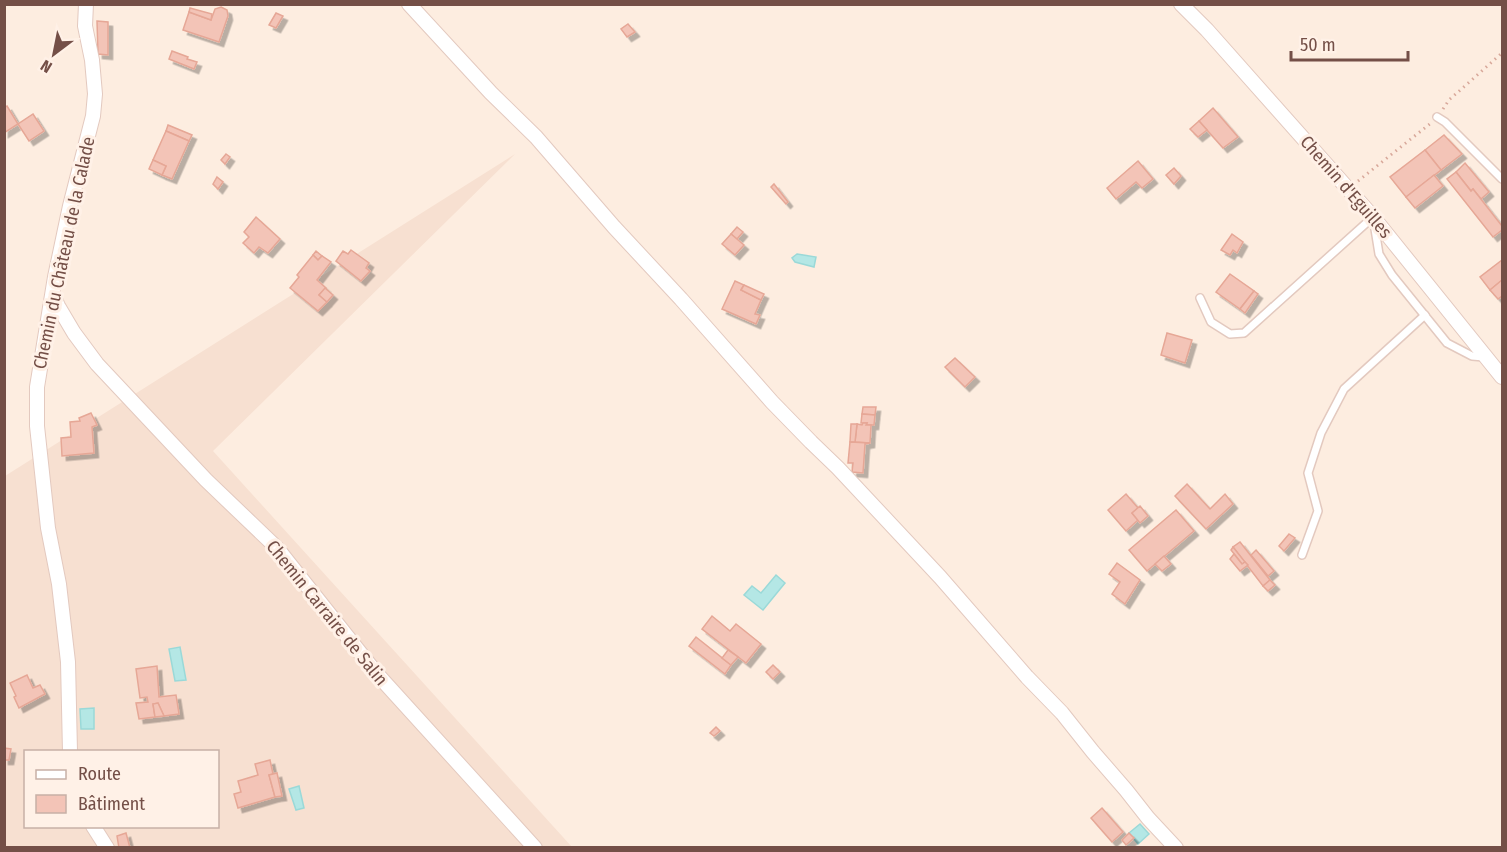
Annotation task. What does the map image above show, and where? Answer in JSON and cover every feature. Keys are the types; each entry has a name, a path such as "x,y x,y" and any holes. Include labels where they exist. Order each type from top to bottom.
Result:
{"street":[{"name":"Chemin du Château de la Calade","path":"70,750 68,662 59,584 48,528 37,426 37,387 70,206 93,116 95,94 92,60 85,26 86,4"},
{"path":"409,4 536,137 772,402 838,468 940,577 1027,677 1062,713 1169,845"},
{"name":"Chemin d'Eguilles","path":"1181,4 1207,30 1373,217 1503,377"},
{"name":"Chemin Carraire de Salin","path":"53,295 74,333 97,364 206,480 277,548 377,674 535,848"},
{"path":"94,828 106,848"}],"lane":[{"path":"1437,117 1445,122 1503,179"},
{"path":"1200,298 1210,322 1230,334 1244,333 1373,217"},
{"path":"1373,217 1379,254 1392,275 1447,343 1472,356 1487,357"},
{"path":"1302,555 1318,511 1308,473 1321,433 1344,389 1425,315"}],"path":[{"path":"1348,189 1432,122 1449,100 1503,53"}],"shaded area":[{"path":"515,154 213,451 572,847 5,848 5,476"}],"water":[{"path":"797,254 816,257 814,267 795,262 792,258"},
{"path":"776,575 785,583 763,610 744,595 752,586 761,593"},
{"path":"180,647 186,680 175,681 169,649"},
{"path":"94,708 94,729 81,729 80,709"},
{"path":"299,786 304,808 296,810 289,789"},
{"path":"1140,824 1149,834 1138,844 1129,833"}],"building":[{"path":"221,7 227,10 228,16 219,42 183,30 189,12 211,20 215,9"},
{"path":"190,8 212,14 211,20 189,12"},
{"path":"276,13 283,16 276,28 269,25"},
{"path":"97,21 108,22 108,55 98,54"},
{"path":"628,24 635,32 627,37 621,29"},
{"path":"172,51 197,62 194,69 169,59"},
{"path":"7,106 18,124 4,133 4,108"},
{"path":"1213,108 1238,137 1223,148 1199,121"},
{"path":"33,114 44,131 29,141 18,124"},
{"path":"1199,121 1207,130 1198,137 1190,129"},
{"path":"168,125 192,135 189,141 166,131"},
{"path":"166,131 189,141 172,179 162,175 166,166 153,160"},
{"path":"1444,135 1462,154 1441,170 1425,150"},
{"path":"1425,150 1441,170 1406,197 1390,177"},
{"path":"226,154 230,157 225,164 221,160"},
{"path":"153,160 166,166 162,175 149,169"},
{"path":"1138,161 1153,179 1142,188 1136,182 1116,199 1107,188"},
{"path":"1465,163 1489,192 1481,199 1473,189 1471,191 1456,172"},
{"path":"1174,168 1181,176 1174,184 1166,175"},
{"path":"1456,172 1471,191 1473,189 1502,226 1502,230 1493,237 1447,179"},
{"path":"1434,175 1443,186 1415,208 1406,197"},
{"path":"217,177 223,182 218,189 213,184"},
{"path":"774,184 788,202 786,204 771,187"},
{"path":"256,217 280,239 268,253 259,247 254,253 243,243 249,237 244,232"},
{"path":"737,227 743,232 737,239 731,234"},
{"path":"731,234 744,245 735,255 722,244"},
{"path":"1232,234 1243,242 1237,253 1233,250 1230,255 1221,250"},
{"path":"351,250 369,263 366,268 370,271 361,281 336,261 343,251 348,254"},
{"path":"316,251 322,256 318,260 313,255"},
{"path":"313,255 318,260 322,256 331,262 317,280 326,288 319,295 327,302 318,311 290,288"},
{"path":"1502,260 1502,280 1490,290 1480,277"},
{"path":"1230,274 1254,291 1240,309 1216,292"},
{"path":"1502,280 1502,296 1498,299 1490,290"},
{"path":"735,281 744,285 741,290 761,300 755,314 760,315 756,324 722,309"},
{"path":"744,285 764,294 761,300 741,290"},
{"path":"325,288 333,295 327,302 319,295"},
{"path":"1254,291 1258,294 1245,313 1240,309"},
{"path":"1167,333 1192,340 1185,363 1161,355"},
{"path":"955,358 975,377 965,387 945,367"},
{"path":"863,407 876,407 875,415 862,414"},
{"path":"91,413 97,425 92,427 94,453 62,456 61,438 71,437 70,422 80,421 79,418"},
{"path":"862,414 875,415 874,425 861,423"},
{"path":"863,423 871,425 870,443 855,442 857,424 862,425"},
{"path":"851,424 857,424 855,442 850,442"},
{"path":"850,442 870,443 865,444 863,473 852,472 853,463 848,463"},
{"path":"1187,484 1210,509 1225,494 1233,504 1206,529 1175,496"},
{"path":"1126,494 1138,508 1132,513 1138,520 1126,531 1108,510"},
{"path":"1140,506 1148,516 1140,523 1132,513"},
{"path":"1176,510 1194,531 1147,571 1129,550"},
{"path":"1289,534 1295,538 1284,551 1279,546"},
{"path":"1240,542 1270,580 1263,586 1233,547"},
{"path":"1233,547 1245,562 1242,564 1231,550"},
{"path":"1256,550 1274,571 1268,576 1251,555"},
{"path":"1234,554 1242,564 1245,562 1248,565 1240,571 1230,559"},
{"path":"1164,556 1171,564 1162,571 1155,564"},
{"path":"1117,563 1140,580 1125,604 1112,594 1120,582 1109,574"},
{"path":"1270,580 1275,585 1268,591 1263,586"},
{"path":"712,616 730,631 736,624 761,644 746,663 702,629"},
{"path":"696,637 731,665 725,674 689,646"},
{"path":"728,650 738,657 731,665 722,658"},
{"path":"773,665 780,672 773,679 766,672"},
{"path":"157,666 159,697 176,695 179,714 164,716 158,703 153,704 155,717 139,719 136,703 148,702 147,697 140,698 136,669"},
{"path":"27,675 33,688 40,685 45,694 19,708 10,683"},
{"path":"158,703 164,716 155,717 153,704"},
{"path":"716,727 720,731 714,736 710,733"},
{"path":"4,748 11,749 9,760 4,760"},
{"path":"270,760 273,774 269,775 275,797 238,808 234,794 241,792 238,781 258,775 255,764"},
{"path":"277,773 282,796 275,797 269,775"},
{"path":"1102,808 1123,832 1112,842 1091,818"},
{"path":"126,833 130,848 119,848 117,836"},
{"path":"1129,833 1134,838 1126,845 1122,840"}]}
